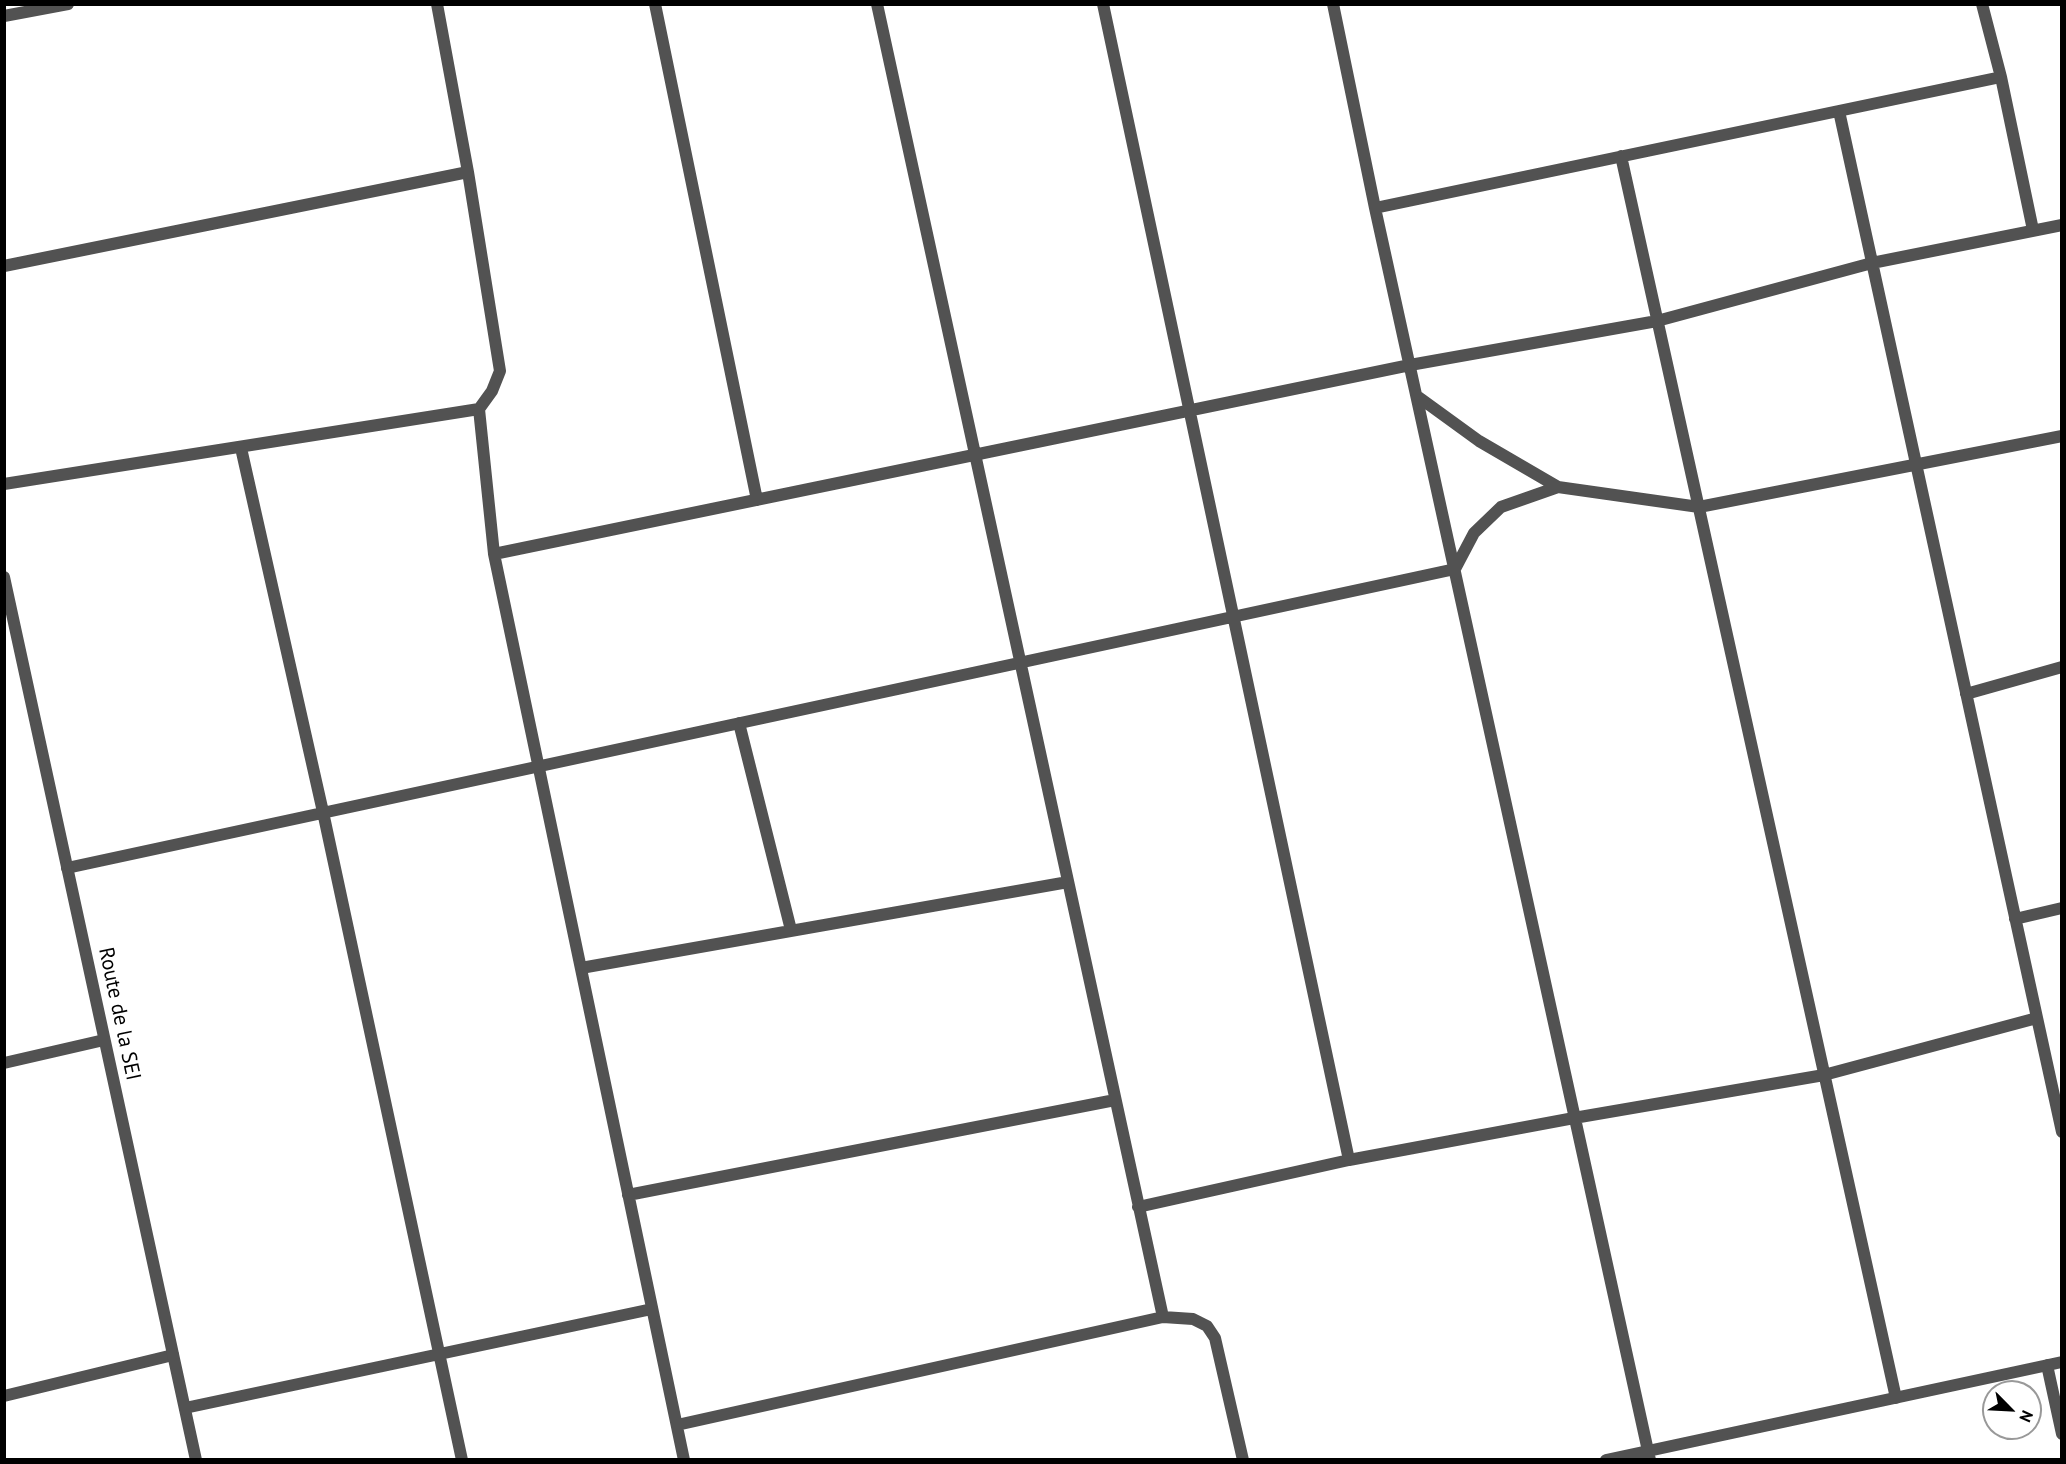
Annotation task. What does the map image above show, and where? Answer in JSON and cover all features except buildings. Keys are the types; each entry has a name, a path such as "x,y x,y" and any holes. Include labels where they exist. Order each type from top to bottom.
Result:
{"street":[{"path":"4,16 68,4"},
{"path":"437,4 468,172 500,371 492,391 479,409 494,554 684,1460"},
{"path":"655,4 757,500"},
{"path":"877,4 1162,1317"},
{"path":"1103,4 1349,1160"},
{"path":"1333,4 1375,208 1649,1455"},
{"path":"1982,4 2001,77 2033,230"},
{"path":"1375,208 2001,77"},
{"path":"1839,111 2061,1132"},
{"path":"1621,156 1896,1398"},
{"path":"4,266 468,172"},
{"path":"494,554 1410,365 1657,321 1872,263 2061,225"},
{"path":"1417,396 1479,441 1558,487 1699,507 2061,436"},
{"path":"4,484 479,409"},
{"path":"241,448 323,812 462,1460"},
{"path":"67,867 1455,569 1474,533 1501,507 1558,487"},
{"name":"Route de la SEI","path":"4,577 10,634 67,867 196,1460"},
{"path":"1966,694 2061,667"},
{"path":"739,723 791,930"},
{"path":"581,968 1068,882"},
{"path":"2015,919 2061,908"},
{"path":"1138,1207 1349,1160 1824,1075 2037,1018"},
{"path":"4,1063 104,1040"},
{"path":"628,1195 1115,1101"},
{"path":"185,1408 652,1309"},
{"path":"677,1425 1162,1317 1193,1320 1207,1326 1215,1338 1243,1460"},
{"path":"4,1396 174,1356"},
{"path":"1606,1460 1649,1455 2061,1362"},
{"path":"2047,1365 2061,1434"}]}
